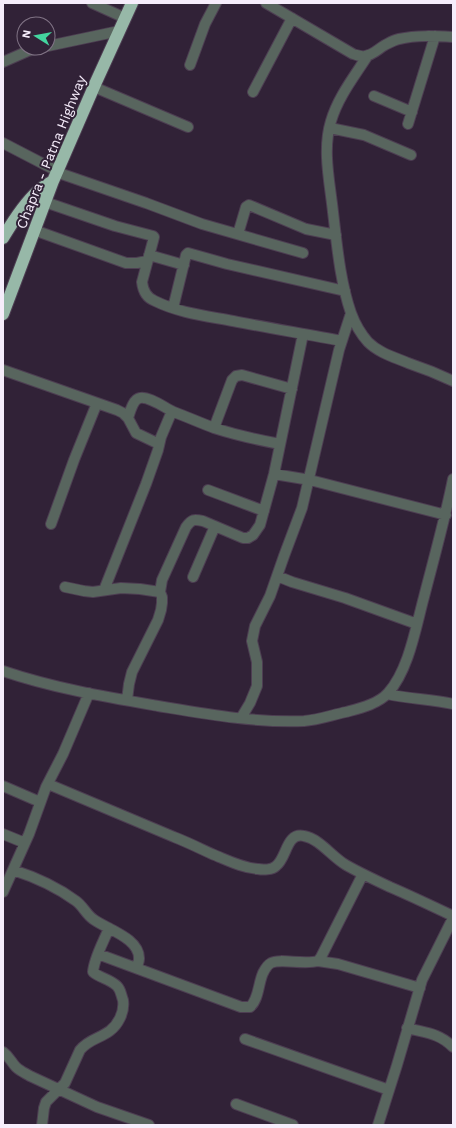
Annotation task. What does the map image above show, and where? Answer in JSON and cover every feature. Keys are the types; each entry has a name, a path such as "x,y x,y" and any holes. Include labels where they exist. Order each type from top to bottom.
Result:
{"highway":[{"name":"Chapra - Patna Highway","path":"3,314 55,174 132,3"},
{"path":"3,238 30,198 55,174"}],"street":[{"path":"92,3 125,18"},
{"path":"190,65 216,3"},
{"path":"266,3 353,54 365,56 398,39 409,37 453,37"},
{"path":"253,92 292,18"},
{"path":"56,44 119,30"},
{"path":"408,124 435,36"},
{"path":"368,55 340,98 330,122 327,144 328,168 336,234 343,281 351,313 359,331 369,343 378,350 453,381"},
{"path":"3,62 17,56"},
{"path":"94,87 188,127"},
{"path":"374,96 412,112"},
{"path":"330,128 368,137 411,155"},
{"path":"3,143 55,174 146,202 202,224 303,253"},
{"path":"45,202 115,226 152,235 154,239 148,258 142,287 149,297 155,301 173,308 206,316 342,341"},
{"path":"238,234 246,207 249,204 306,229 336,234"},
{"path":"34,230 126,263 136,263 148,258 184,265"},
{"path":"173,308 186,254 189,253 222,263 346,291"},
{"path":"241,718 250,703 257,686 258,662 252,641 252,635 270,596 302,508 310,480 342,341 351,313"},
{"path":"127,700 132,672 159,615 162,603 160,592 162,580 186,527 191,521 196,520 243,538 254,536 264,511 274,474 303,334"},
{"path":"3,370 117,410 128,418 136,433 159,444"},
{"path":"214,428 232,380 236,376 242,375 292,389"},
{"path":"128,418 135,400 143,397 172,411 214,428 280,444"},
{"path":"51,524 72,465 97,403"},
{"path":"104,590 146,484 158,450 162,433 172,411"},
{"path":"274,474 310,480 446,515"},
{"path":"3,671 29,679 88,693 200,713 241,718 305,721 320,719 367,706 378,701 387,694 395,684 402,670 417,624 446,515 451,503 453,479"},
{"path":"208,490 264,511"},
{"path":"193,576 215,526"},
{"path":"277,576 346,598 417,624"},
{"path":"65,586 93,592 121,588 160,592"},
{"path":"4,889 88,693"},
{"path":"387,694 436,700 453,704"},
{"path":"48,784 225,860 260,870 275,867 280,861 289,842 293,838 299,835 312,839 319,843 335,858 363,874 453,917 426,970 378,1125"},
{"path":"3,786 40,802"},
{"path":"3,834 24,843"},
{"path":"13,870 61,891 80,904 87,914 93,919 129,939 138,953 139,959 137,968"},
{"path":"318,961 363,874"},
{"path":"42,1125 46,1102 64,1083 77,1056 84,1046 111,1031 119,1020 123,1011 124,1005 118,987 109,980 93,972 93,967 98,954 110,928"},
{"path":"98,954 246,1008 252,1005 257,995 263,972 266,967 270,963 276,961 307,963 318,961 338,964 420,988"},
{"path":"408,1028 439,1036 453,1048"},
{"path":"245,1039 389,1090"},
{"path":"3,1052 9,1057 14,1066 20,1070 97,1107 149,1125"},
{"path":"236,1104 293,1125"}]}
